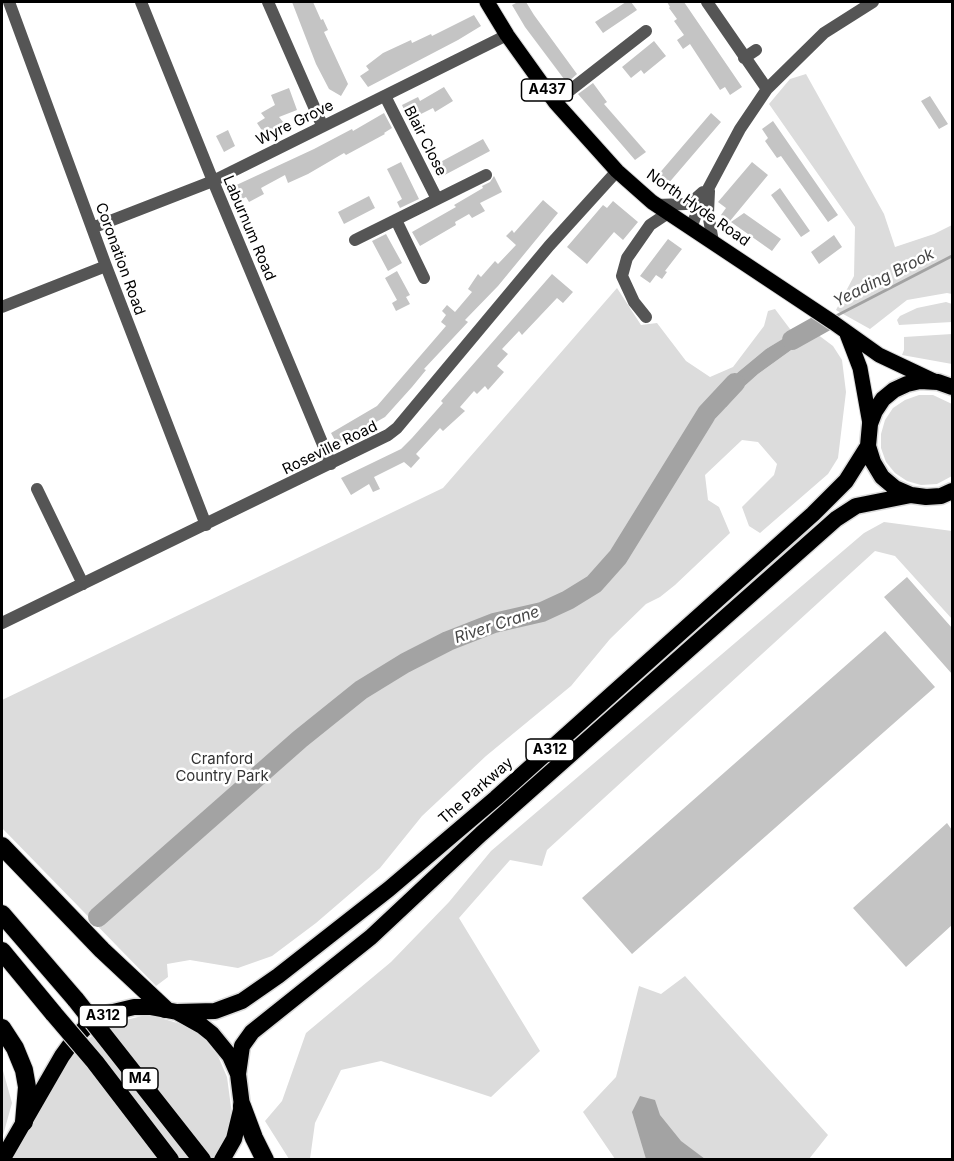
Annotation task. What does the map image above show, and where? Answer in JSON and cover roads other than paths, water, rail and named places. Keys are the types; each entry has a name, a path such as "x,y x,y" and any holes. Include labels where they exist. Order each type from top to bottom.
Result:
{"highway":[{"path":"944,383 920,381 894,390 879,405 870,424 868,446 873,462 882,477 895,488 911,495 926,497 941,496 952,491"},
{"name":"The Parkway","path":"171,1010 215,1011 242,1001 278,976 389,889 505,790 813,514 846,482 868,446"},
{"name":"A312","path":"222,1160 234,1139 242,1106 238,1074 242,1046 252,1032 371,937 488,827 836,519 856,506 911,495"},
{"path":"2,846 102,950 171,1010"},
{"name":"M4","path":"2,914 76,1000 202,1160"},
{"name":"M4","path":"2,951 95,1062 170,1160"},
{"name":"A312","path":"2,1160 7,1143 24,1122 75,1038 88,1025 109,1013 135,1007 171,1010 212,1034 224,1047 238,1074"},
{"path":"2,1028 15,1048 24,1070 27,1087 24,1122"},
{"path":"242,1106 265,1160"}],"main road":[{"name":"North Hyde Road","path":"487,2 555,102 617,171 662,209 889,361 944,383"},
{"name":"North Hyde Road","path":"846,333 860,368 870,424"}],"street":[{"name":"Coronation Road","path":"9,2 105,266 206,525"},
{"name":"Laburnum Road","path":"141,2 213,181 332,464"},
{"path":"268,2 322,125"},
{"path":"707,2 767,89"},
{"path":"691,228 709,187 740,129 767,89 824,33 873,2"},
{"path":"555,102 646,31"},
{"name":"Wyre Grove","path":"92,228 213,181 507,34"},
{"path":"744,58 756,50"},
{"name":"Blair Close","path":"385,96 437,199"},
{"name":"Roseville Road","path":"2,623 388,435 397,428 549,246 617,171"},
{"name":"Blair Close","path":"355,240 486,175"},
{"path":"646,317 634,302 622,276 627,258 662,209 686,204 709,187"},
{"path":"709,187 708,213 713,242"},
{"path":"396,220 424,278"},
{"path":"2,307 105,266"},
{"path":"37,489 83,584"}],"waterway":[{"name":"Yeading Brook","path":"834,317 952,256"},
{"name":"River Crane","path":"792,340 826,321"},
{"name":"River Crane","path":"98,917 300,739 361,690 405,663 448,641 494,623 542,612 594,584 618,557 707,413 735,383"}],"park label":[{"name":"Cranford Country Park","path":"222,768"}]}
